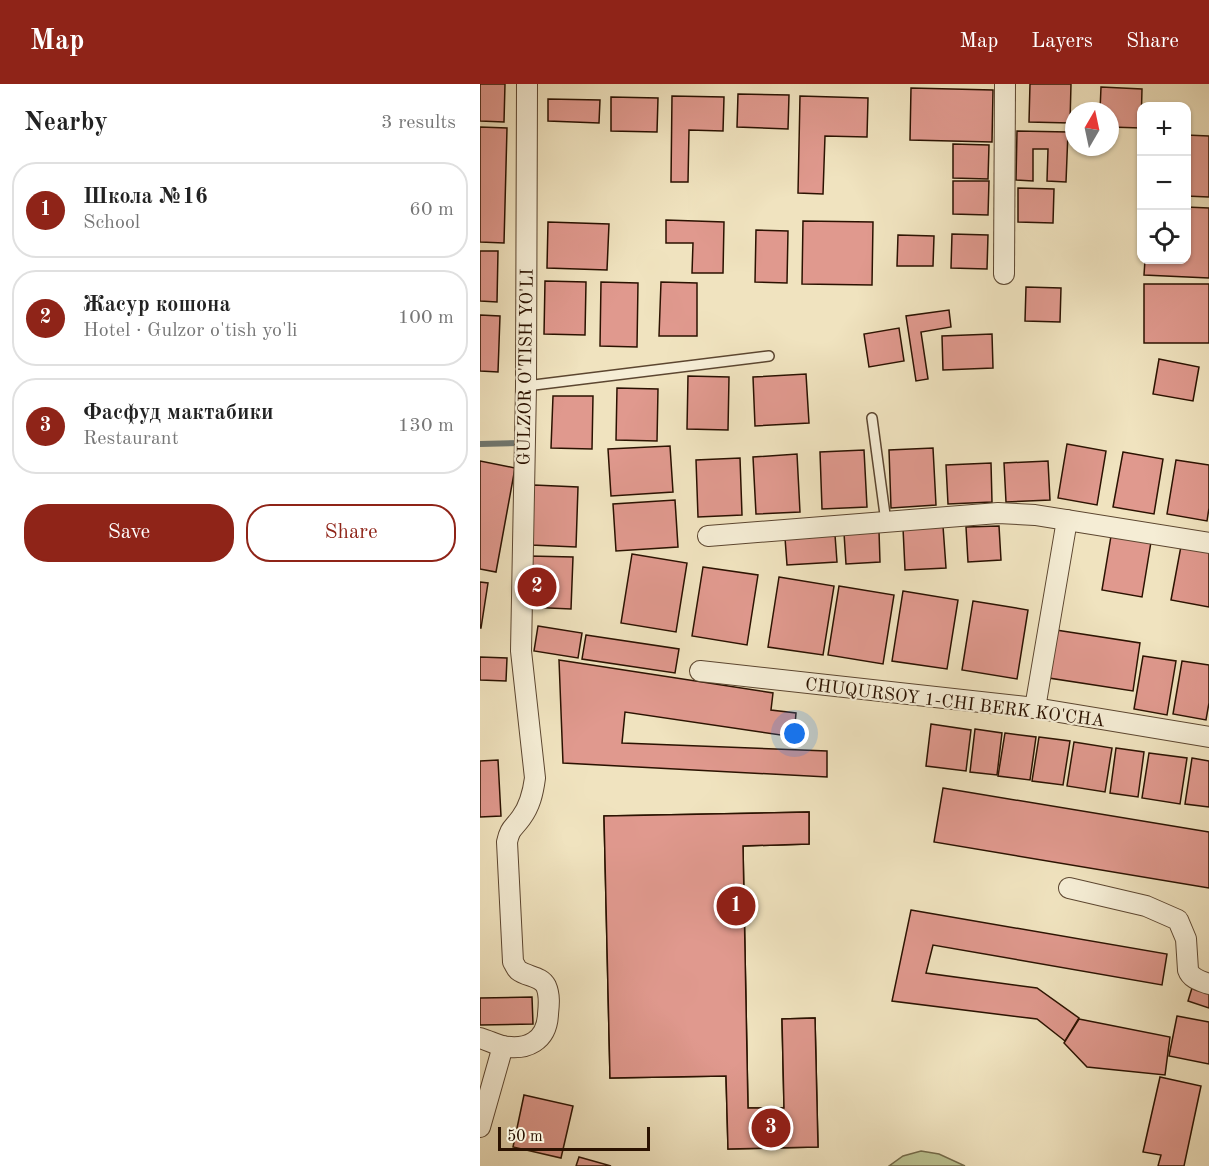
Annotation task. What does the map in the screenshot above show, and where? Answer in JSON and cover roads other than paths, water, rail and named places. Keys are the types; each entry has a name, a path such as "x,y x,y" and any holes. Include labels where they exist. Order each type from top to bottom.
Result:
{"street":[{"name":"GULZOR O'TISH YO'LI","path":"503,1046 528,1046 536,1042 544,1034 549,1002 545,983 519,970 513,962 507,842 509,831 520,819 533,794 535,778 521,651 526,386 527,84"},
{"path":"1004,274 1005,84"},
{"path":"708,536 998,513 1035,515 1209,543"},
{"path":"1035,708 1067,520"},
{"name":"CHUQURSOY 1-CHI BERK KO'CHA","path":"700,671 1035,708 1209,737"},
{"path":"1069,888 1146,906 1178,920 1186,939 1190,975 1209,984"},
{"path":"480,1038 503,1046 480,1127"}],"lane":[{"path":"526,386 770,356"},
{"path":"872,418 886,522"}],"waterway":[{"path":"480,444 523,443"}],"place":[{"name":"Жасур кошона","path":"537,587"},
{"name":"Школа №16","path":"736,906"},
{"name":"Фасфуд мактабики","path":"771,1128"}]}
